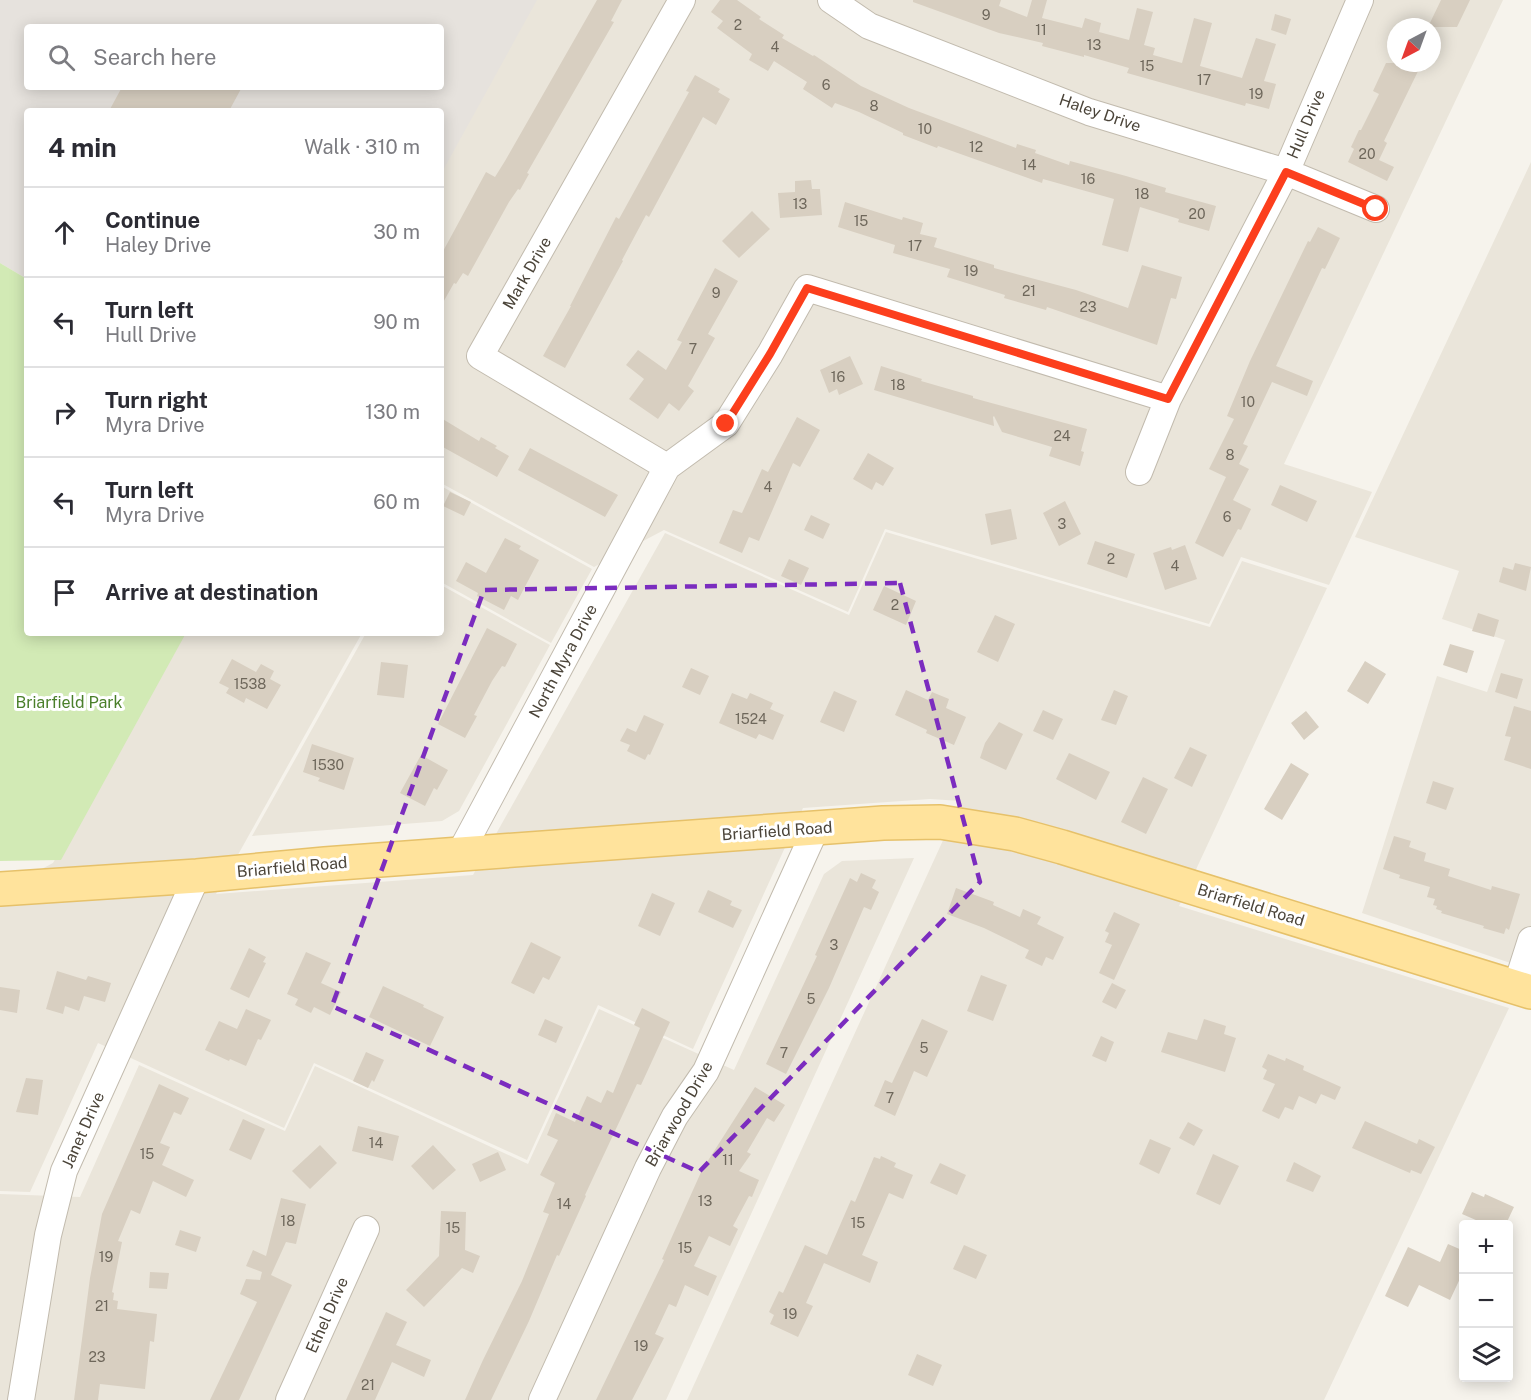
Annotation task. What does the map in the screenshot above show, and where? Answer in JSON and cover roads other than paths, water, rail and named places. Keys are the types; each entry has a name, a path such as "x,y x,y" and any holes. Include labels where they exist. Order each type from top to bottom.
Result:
{"main road":[{"name":"Briarfield Road","path":"0,889 883,823 940,822 1015,834 1204,890 1523,990"}],"street":[{"name":"Mark Drive","path":"668,467 480,356 682,0"},
{"name":"Haley Drive","path":"831,0 869,26 1089,112 1286,172 1376,209"},
{"name":"Hull Drive","path":"1139,472 1168,399 1286,172 1360,0"},
{"path":"668,467 726,424 770,354 807,288 1168,399"},
{"name":"North Myra Drive","path":"459,855 668,467"},
{"name":"Briarwood Drive","path":"542,1400 648,1168 675,1116 706,1071 816,828"},
{"name":"Janet Drive","path":"21,1400 48,1235 64,1171 197,876"},
{"path":"1523,990 1531,940"},
{"name":"Ethel Drive","path":"289,1400 366,1229"}],"park label":[{"name":"Briarfield Park","path":"69,702"}]}
